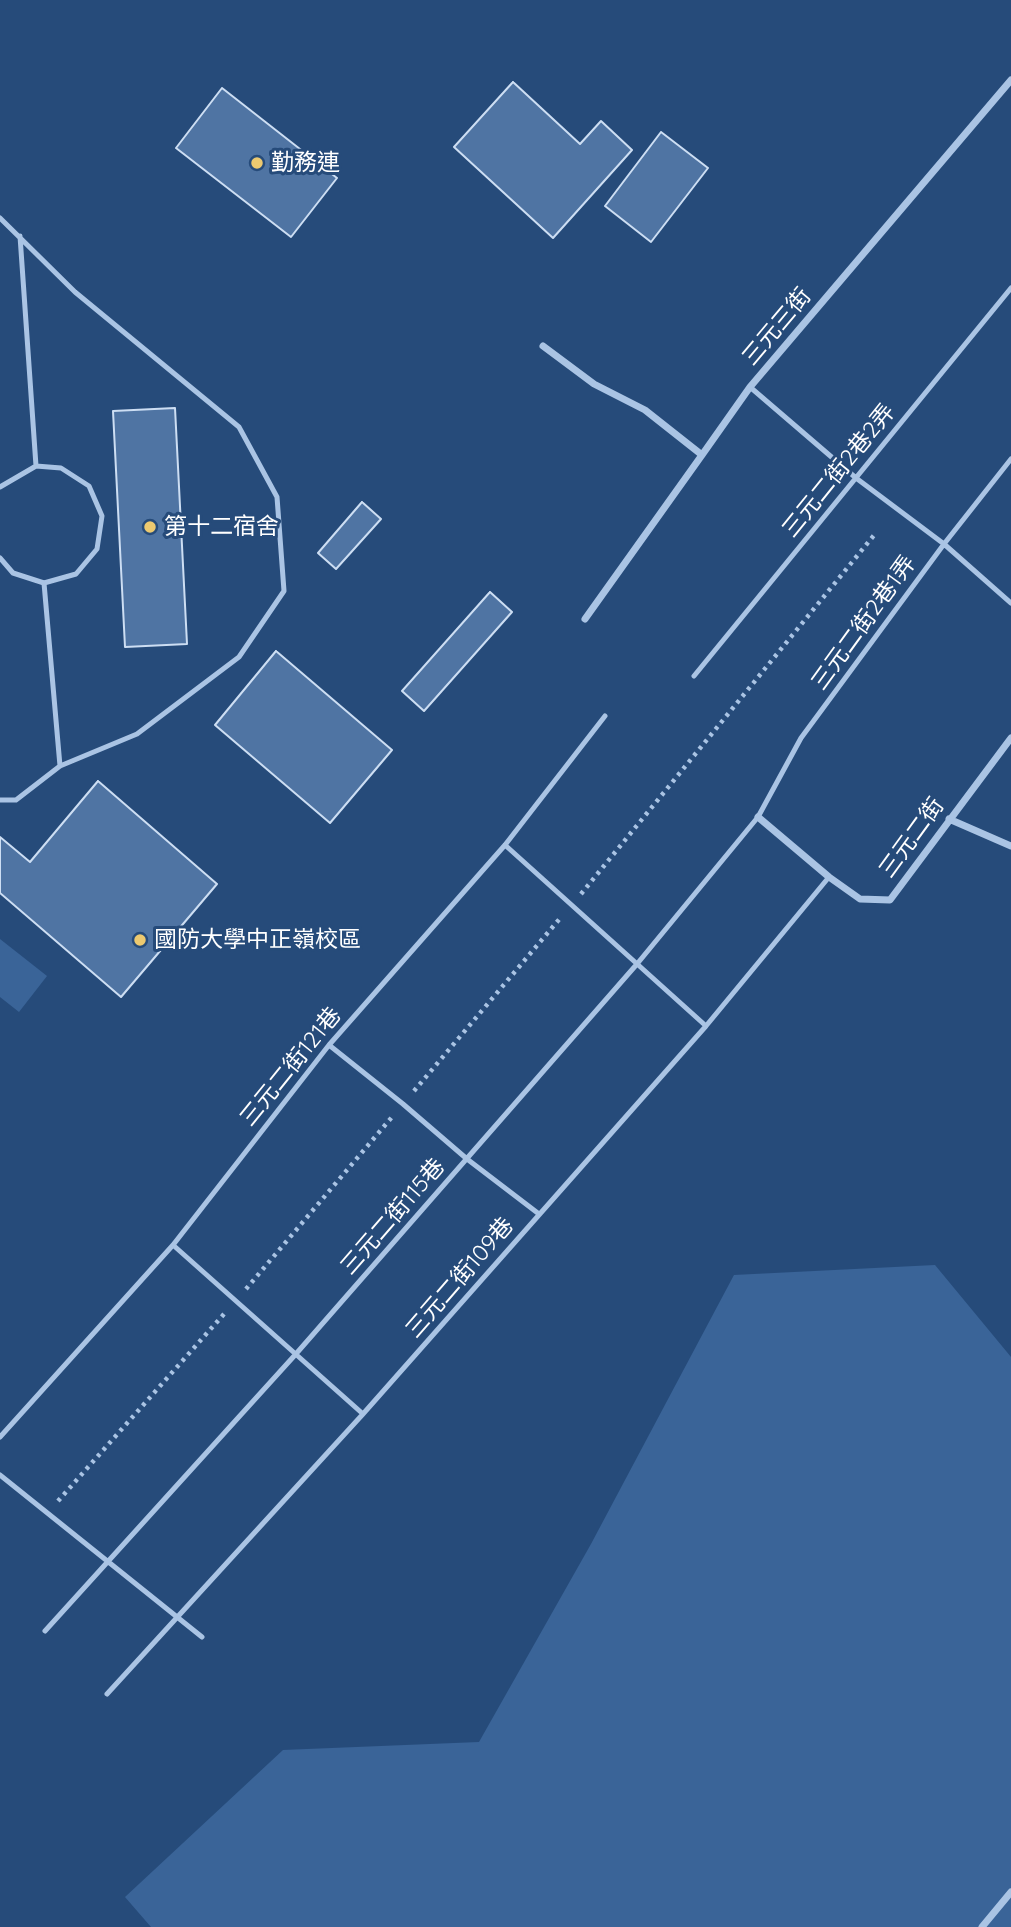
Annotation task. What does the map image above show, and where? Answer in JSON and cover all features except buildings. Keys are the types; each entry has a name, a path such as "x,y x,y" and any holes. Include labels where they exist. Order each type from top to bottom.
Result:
{"street":[{"name":"三元三街","path":"585,619 750,387 1011,80"},
{"path":"543,346 594,384 645,410 702,455"},
{"name":"三元二街","path":"758,817 860,899 890,900 1011,738"},
{"path":"949,819 1011,846"},
{"path":"982,1927 1011,1892"}],"lane":[{"path":"0,218 75,292 239,427 277,497 284,592 239,657 137,734 60,766 16,800 0,800"},
{"path":"20,236 36,466"},
{"name":"三元二街2巷2弄","path":"694,676 1011,288"},
{"path":"750,387 856,478 944,544 1011,603"},
{"name":"三元二街2巷1弄","path":"758,817 801,738 944,544 1011,459"},
{"path":"0,487 36,466 61,468 89,486 102,516 97,549 76,573 44,583 13,573 0,558"},
{"path":"44,583 60,766"},
{"name":"三元二街121巷","path":"0,1437 173,1245 329,1045 505,845 605,716"},
{"name":"三元二街115巷","path":"45,1631 295,1355 467,1159 637,964 758,817"},
{"path":"505,845 706,1026"},
{"name":"三元二街109巷","path":"107,1694 363,1414 540,1214 706,1026 830,877"},
{"path":"329,1045 467,1159 540,1214"},
{"path":"173,1245 363,1414"},
{"path":"0,1475 202,1637"}],"path":[{"path":"47,1513 235,1301 572,905 875,534"}],"shaded area":[{"path":"0,939 47,976 19,1012 0,997"},
{"path":"935,1265 1011,1357 1011,1927 151,1927 125,1897 283,1750 479,1742 591,1544 734,1275"}],"place":[{"name":"勤務連","path":"257,163"},
{"name":"第十二宿舍","path":"150,527"},
{"name":"國防大學中正嶺校區","path":"140,940"}]}
